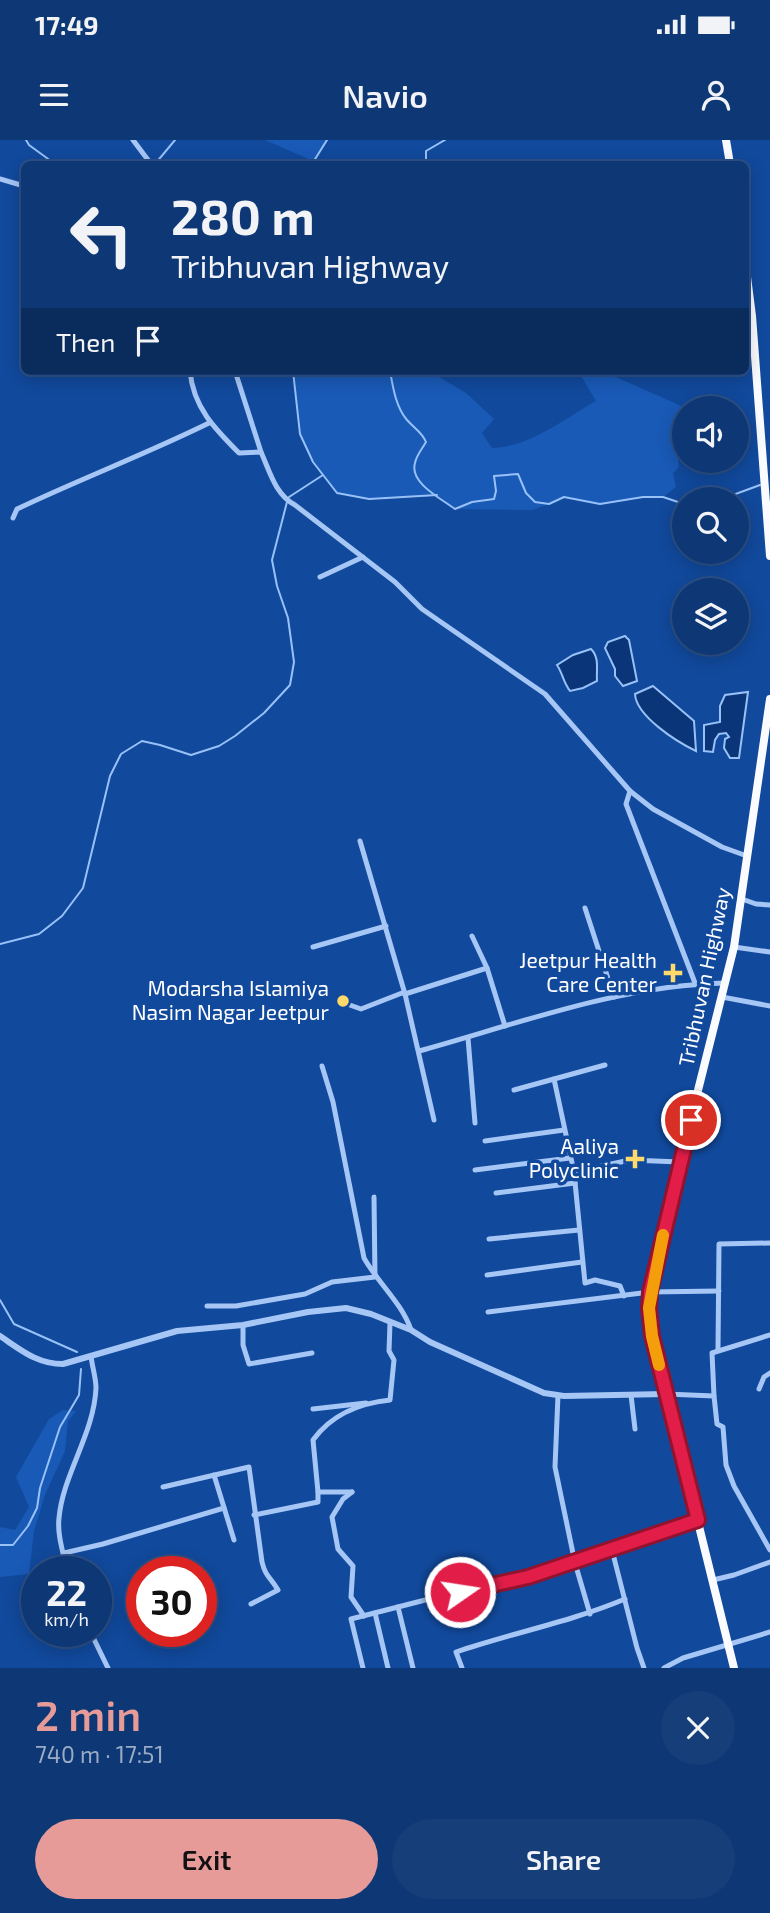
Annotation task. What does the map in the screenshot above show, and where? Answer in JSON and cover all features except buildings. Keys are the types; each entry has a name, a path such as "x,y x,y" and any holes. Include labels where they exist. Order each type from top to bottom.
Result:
{"highway":[{"path":"726,140 730,161"},
{"path":"749,292 770,556"},
{"name":"Tribhuvan Highway","path":"734,1668 652,1336 649,1308 650,1292 680,1162 734,947 770,699"}],"street":[{"path":"133,140 149,161"},
{"path":"0,179 21,186"},
{"path":"191,375 197,401 209,423 239,453 261,452"},
{"path":"236,375 261,452 278,492 284,499 363,557 422,609 545,694 630,791 664,815 722,847 747,856"},
{"path":"13,518 17,509 209,423"},
{"path":"320,577 363,557"},
{"path":"630,791 626,804 695,983"},
{"path":"360,841 405,994 434,1120"},
{"path":"742,899 755,904 770,905"},
{"path":"585,908 614,997"},
{"path":"313,947 386,926"},
{"path":"472,936 487,968 505,1026"},
{"path":"734,947 770,952"},
{"path":"348,1004 362,1009 402,993 487,968"},
{"path":"419,1051 614,997 695,983 726,983"},
{"path":"722,997 770,1006"},
{"path":"468,1038 475,1123"},
{"path":"514,1090 605,1065"},
{"path":"322,1066 333,1102 364,1258 375,1277 401,1309 411,1330"},
{"path":"554,1079 574,1172 585,1283 595,1280 620,1286 624,1296"},
{"path":"485,1141 564,1130"},
{"path":"475,1171 570,1158"},
{"path":"574,1172 630,1160 680,1162"},
{"path":"495,1193 575,1183"},
{"path":"374,1198 375,1277"},
{"path":"489,1239 579,1230"},
{"path":"718,1350 719,1244 770,1243"},
{"path":"487,1275 582,1262"},
{"path":"207,1306 236,1306 305,1294 332,1282 375,1277"},
{"path":"488,1312 650,1292 719,1291"},
{"path":"0,1336 35,1360 48,1364 63,1364 177,1331 243,1325 308,1312 346,1308 371,1314 411,1330 430,1342 544,1394 714,1396"},
{"path":"313,1409 390,1399 394,1360 389,1350 390,1323"},
{"path":"243,1325 243,1345 249,1364 312,1353"},
{"path":"770,1335 712,1353 717,1424 723,1427 726,1465 734,1486 770,1550"},
{"path":"64,1556 59,1517 90,1420 96,1388 91,1356"},
{"path":"759,1389 764,1377 770,1374"},
{"path":"558,1395 555,1467 575,1563 590,1614"},
{"path":"631,1395 635,1429"},
{"path":"254,1515 318,1502 313,1440 322,1428 334,1419 366,1403"},
{"path":"163,1487 249,1467 265,1576 273,1581 278,1590 251,1604"},
{"path":"214,1475 234,1540"},
{"path":"318,1492 352,1492 343,1499 332,1517 338,1549 353,1566 351,1597 364,1616"},
{"path":"64,1553 224,1508"},
{"path":"363,1668 351,1619 528,1577 698,1520"},
{"path":"612,1550 644,1668"},
{"path":"713,1580 770,1562"},
{"path":"462,1668 456,1652 500,1637 590,1614 625,1599"},
{"path":"398,1607 413,1668"},
{"path":"374,1613 388,1668"},
{"path":"664,1668 683,1658 770,1632"},
{"path":"98,1647 108,1668"}],"shaded area":[{"path":"265,140 327,140 313,161"},
{"path":"293,375 436,375 466,393 494,419 482,433 492,448 520,443 559,424 596,401 580,375 611,375 672,402 672,473 676,487 672,487 663,497 643,497 600,504 564,498 533,510 455,509 437,495 369,499 337,493 313,462 300,434"},
{"path":"625,636 629,640 637,681 623,686 615,676 615,669 605,648 608,642"},
{"path":"591,649 597,660 597,681 570,691 557,665 573,655"},
{"path":"653,686 694,721 696,751 669,735 642,711 635,694"},
{"path":"748,692 739,758 730,758 724,748 725,739 729,737 726,733 719,734 713,752 704,751 704,725 720,722 720,706 725,695"},
{"path":"63,1410 76,1411 68,1421 65,1451 45,1495 34,1531 31,1556 21,1556 21,1575 0,1577 0,1527 15,1530 29,1507 16,1477 49,1419"}],"waterway":[{"path":"26,140 51,161"},
{"path":"158,161 175,140"},
{"path":"314,161 327,140"},
{"path":"426,161 426,151 445,140"},
{"path":"293,375 300,434 313,462 337,493 369,499 437,495"},
{"path":"391,375 400,409 426,442 416,460 414,470 417,477 428,490 455,509 472,502 494,499 494,476 518,474 526,493 535,502 549,504 564,497 600,504 643,497 672,500"},
{"path":"289,497 323,475"},
{"path":"749,489 760,485"},
{"path":"0,944 39,934 62,916 83,888 110,776 121,754 142,741 191,755 219,746 264,713 290,685 294,662 288,618 272,560 287,502"},
{"path":"0,1300 14,1324 77,1352"},
{"path":"0,1545 13,1545 28,1526 37,1508 40,1488 60,1427 79,1395 81,1369"}],"slow traffic":[{"path":"659,1365 649,1308 663,1235"}],"place":[{"name":"Jeetpur Health Care Center","path":"673,973"},
{"name":"Modarsha Islamiya Nasim Nagar Jeetpur","path":"343,1001"},
{"name":"Aaliya Polyclinic","path":"635,1159"}],"route":[{"path":"460,1592 528,1577 698,1520 652,1336 649,1308 650,1292 691,1120"}]}
